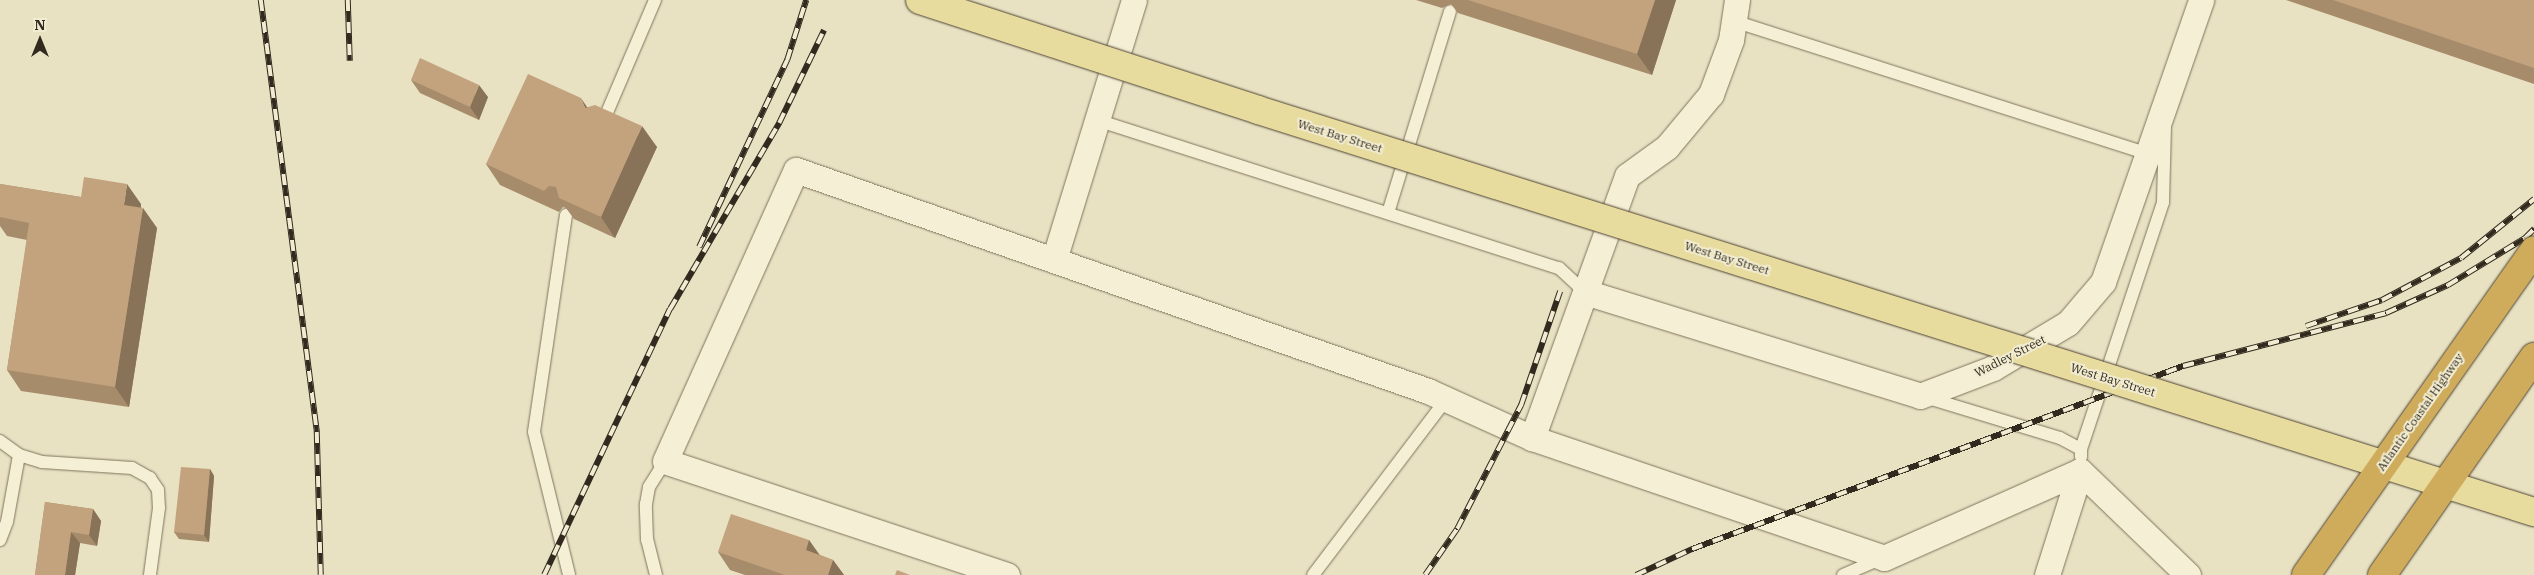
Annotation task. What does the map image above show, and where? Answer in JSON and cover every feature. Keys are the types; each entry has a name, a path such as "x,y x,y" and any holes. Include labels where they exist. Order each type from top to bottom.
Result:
{"highway":[{"name":"Atlantic Coastal Highway","path":"2306,575 2534,250"},
{"path":"2382,575 2534,357"}],"main road":[{"name":"West Bay Street","path":"920,0 1258,110 2534,512"}],"street":[{"path":"1054,260 1134,0"},
{"name":"Wadley Street","path":"1920,396 1993,368 2068,323 2103,282 2201,0"},
{"path":"1532,438 1627,176 1667,148 1710,94 1731,40 1735,11"},
{"path":"1007,575 665,461 796,170 1446,400 1532,438 1884,558 2080,460"},
{"path":"1585,292 1920,396"},
{"path":"2047,575 2080,460"},
{"path":"2080,460 2188,575"}],"lane":[{"path":"603,122 655,0"},
{"path":"1388,213 1450,11"},
{"path":"1735,11 2148,154"},
{"path":"1920,396 2060,438 2080,460 2163,202 2165,104"},
{"path":"1097,120 1559,268 1585,292"},
{"path":"566,215 534,432 569,575"},
{"path":"1313,575 1446,400"},
{"path":"0,441 18,455 42,462 132,468 150,478 158,490 159,508 150,575"},
{"path":"0,540 7,522 18,455"},
{"path":"656,575 647,540 646,504 649,487 665,461"},
{"path":"1844,575 1884,558"}],"building":[{"path":"1468,0 1655,0 1637,54"},
{"path":"2333,0 2534,0 2534,68"},
{"path":"420,58 479,85 470,107 411,80"},
{"path":"528,74 581,98 585,108 595,105 642,126 601,217 559,198 556,187 549,186 544,191 486,164"},
{"path":"84,177 127,184 124,205 143,208 115,387 7,370 29,223 0,217 0,184 81,197"},
{"path":"181,467 210,469 204,535 174,532"},
{"path":"45,502 93,509 89,535 71,532 65,575 35,575"},
{"path":"731,514 809,540 806,550 833,560 828,575 785,575 718,552"},
{"path":"897,570 910,575 895,575"}],"railway":[{"path":"261,0 317,432 321,575"},
{"path":"348,0 350,61"},
{"path":"699,247 787,60 806,0"},
{"path":"544,575 670,309 779,123 824,30"},
{"path":"2306,326 2382,300 2461,258 2534,199"},
{"path":"1636,575 1692,549 2183,366 2386,313 2448,285 2525,238 2534,229"},
{"path":"1425,575 1457,529 1521,405 1560,291"}]}
